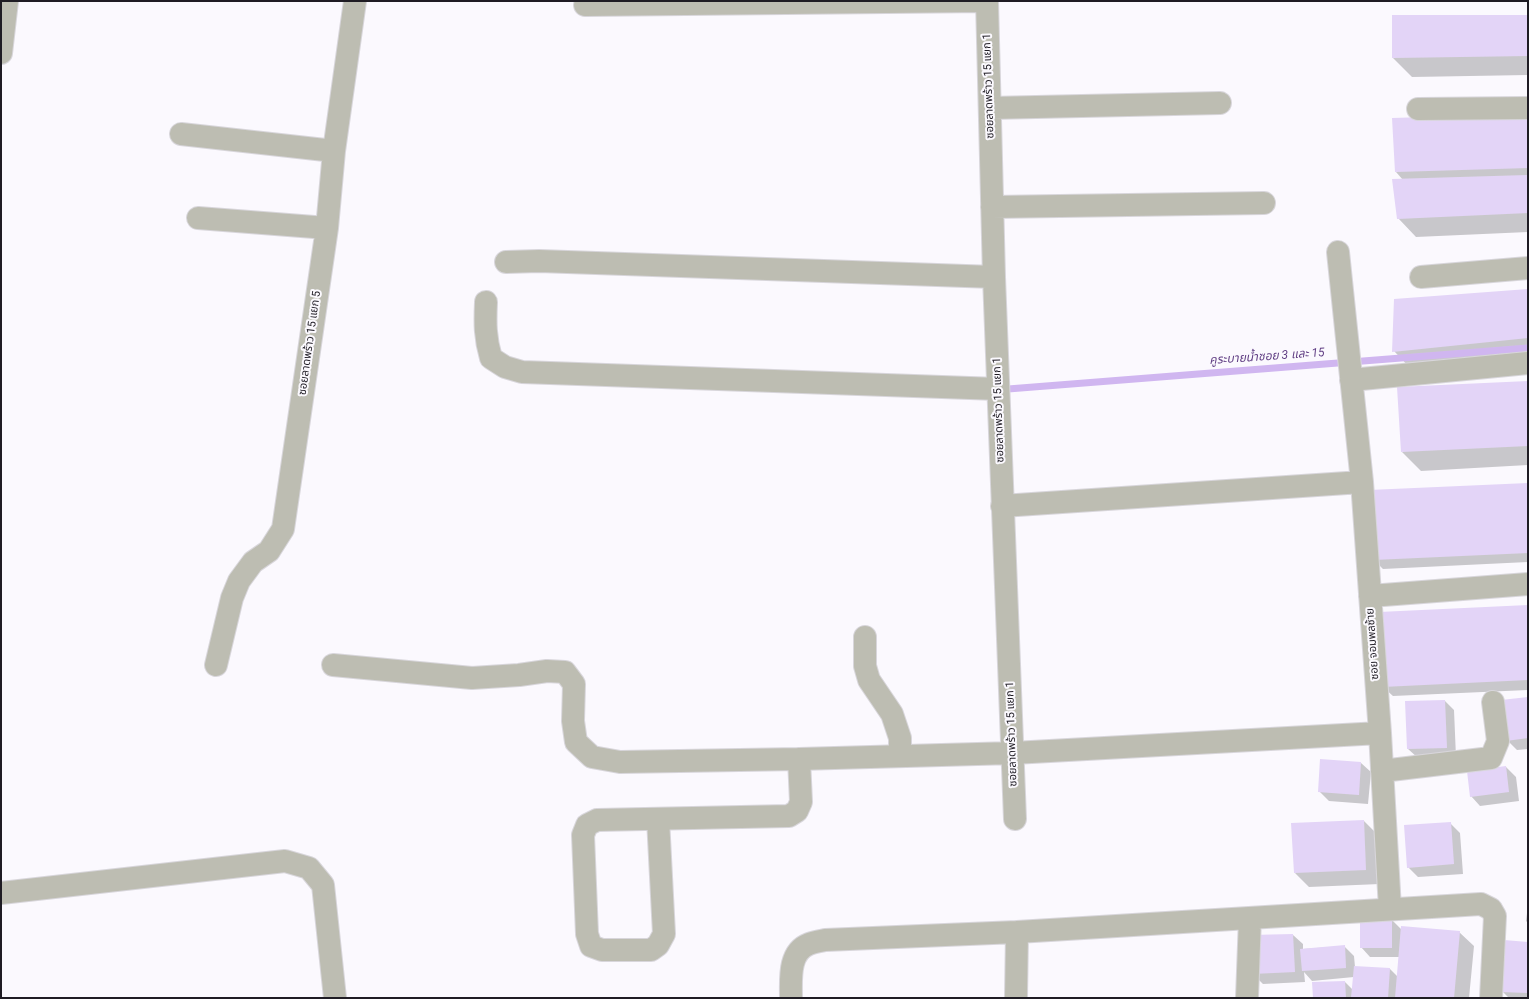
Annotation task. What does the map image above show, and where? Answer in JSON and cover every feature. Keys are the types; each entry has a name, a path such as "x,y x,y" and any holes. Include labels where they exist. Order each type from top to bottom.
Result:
{"street":[{"path":"1,53 7,1"},
{"name":"ซอยลาดพร้าว 15 แยก 5","path":"216,665 232,598 240,581 253,562 270,551 283,529 327,228 334,151 355,1"},
{"path":"586,5 987,1"},
{"name":"ซอยลาดพร้าว 15 แยก 1","path":"987,1 994,277 1015,819"},
{"path":"990,108 1220,103"},
{"path":"1418,109 1528,108"},
{"path":"181,134 334,151"},
{"path":"992,207 1264,203"},
{"path":"198,218 327,228"},
{"name":"ซอย จอมพลซ้าย","path":"1338,252 1362,482 1380,733 1390,909"},
{"path":"506,262 539,261 994,277"},
{"path":"1421,277 1528,268"},
{"path":"486,302 485,326 491,358 505,367 522,372 998,389"},
{"path":"1350,369 1528,363"},
{"path":"1002,506 1362,482"},
{"path":"1370,596 1528,584"},
{"path":"865,637 865,666 869,680 892,714 900,738 900,756"},
{"path":"333,664 472,678 519,675 547,671 565,672 574,684 573,721 576,742 592,757 620,762 1013,753 1380,733"},
{"path":"1382,771 1491,758 1498,741 1493,702"},
{"path":"658,819 664,934 658,945 651,950 602,950 591,946 587,934 583,835 587,825 596,820 789,816 797,810 801,802 799,759"},
{"path":"1,893 285,861 309,868 323,885 335,998"},
{"path":"790,998 791,971 796,954 808,944 825,940 1017,932 1481,904 1491,908 1495,916 1491,998"},
{"path":"1247,998 1250,918"},
{"path":"1016,998 1017,932"}],"building":[{"path":"1392,15 1528,15 1528,56 1392,58"},
{"path":"1528,114 1528,168 1395,172 1392,118"},
{"path":"1528,175 1528,213 1397,219 1392,179"},
{"path":"1528,289 1528,338 1392,352 1394,299"},
{"path":"1528,381 1528,446 1401,452 1397,387"},
{"path":"1528,483 1528,553 1373,560 1369,490"},
{"path":"1528,605 1528,680 1382,687 1379,612"},
{"path":"1528,697 1528,738 1506,741 1501,700"},
{"path":"1445,700 1447,748 1407,749 1405,701"},
{"path":"1320,759 1361,762 1359,795 1318,792"},
{"path":"1506,766 1509,792 1470,797 1467,771"},
{"path":"1364,820 1366,870 1294,873 1291,823"},
{"path":"1451,822 1454,864 1407,868 1404,825"},
{"path":"1360,918 1392,918 1392,948 1360,948"},
{"path":"1401,926 1460,931 1454,998 1395,998"},
{"path":"1293,934 1295,972 1252,974 1250,935"},
{"path":"1504,940 1528,942 1528,993 1501,992"},
{"path":"1345,945 1346,968 1302,971 1300,949"},
{"path":"1354,966 1390,968 1388,998 1351,998"},
{"path":"1345,981 1346,998 1313,998 1312,982"}],"waterway":[{"name":"คูระบายน้ำซอย 3 และ 15","path":"1008,389 1528,348"}]}
